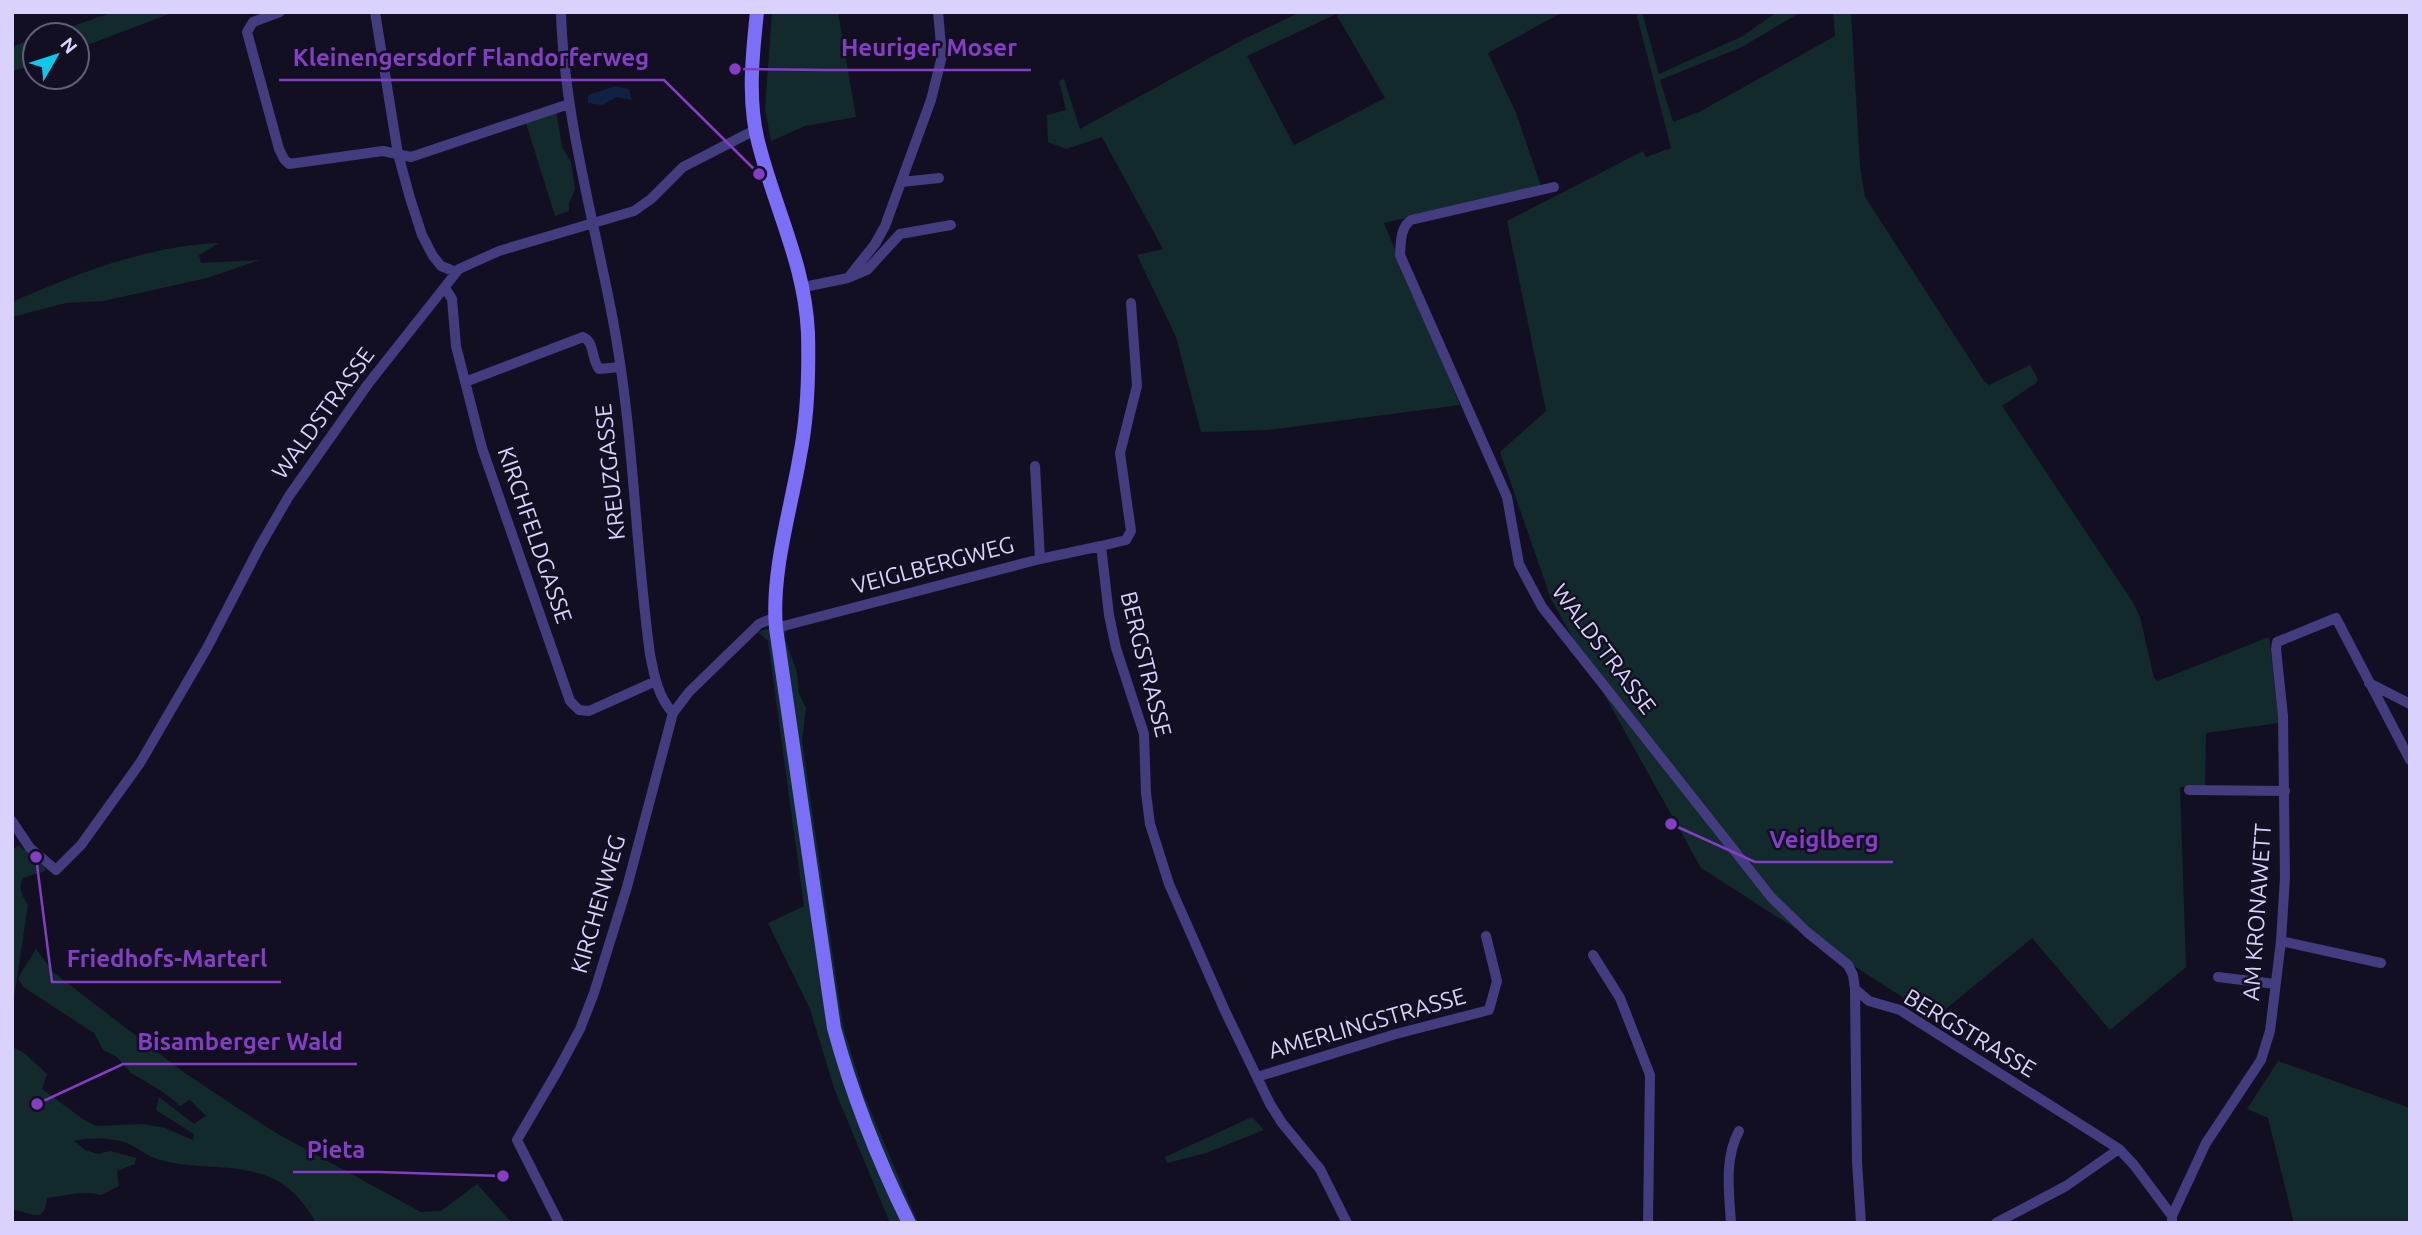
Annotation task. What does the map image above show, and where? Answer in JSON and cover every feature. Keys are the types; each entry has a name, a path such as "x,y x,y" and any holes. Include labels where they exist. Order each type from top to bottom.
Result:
{"main road":[{"path":"757,12 752,80 755,130 804,287 808,338 805,426 779,572 775,622 834,1028 861,1112 909,1223"}],"street":[{"path":"280,12 253,22 247,32 284,159 289,164 383,151 407,157 569,104"},
{"path":"375,12 398,154 425,241 438,263 456,272 464,265 499,251 622,216 640,208 683,167 755,130"},
{"name":"KREUZGASSE","path":"561,12 569,104 620,367 647,634 656,681 665,703 673,713"},
{"path":"848,278 880,238 933,95 942,56 939,12"},
{"path":"902,182 939,178"},
{"name":"WALDSTRASSE","path":"1554,187 1411,220 1402,233 1400,255 1507,497 1520,564 1542,607 1772,897 1807,932 1848,965 1855,989"},
{"path":"804,287 848,278 867,270 900,233 951,225"},
{"name":"WALDSTRASSE","path":"12,821 30,848 56,870 81,845 140,763 207,648 289,496 386,360 446,289 456,272"},
{"name":"KIRCHFELDGASSE","path":"446,289 452,299 455,341 486,460 570,701 579,710 589,711 656,681"},
{"path":"1101,546 1127,539 1131,531 1120,453 1137,386 1130,303"},
{"path":"465,382 583,337 590,343 599,369 620,367"},
{"path":"1035,466 1041,559"},
{"name":"BERGSTRASSE","path":"1101,546 1114,640 1144,734 1148,811 1172,891 1277,1116 1324,1175 1347,1223"},
{"name":"VEIGLBERGWEG","path":"775,622 1101,546"},
{"name":"AM KRONAWETT","path":"2172,1219 2206,1143 2261,1060 2270,1031 2281,941 2285,877 2283,716 2277,642 2336,618 2367,681"},
{"name":"KIRCHENWEG","path":"559,1223 517,1140 580,1029 594,993 627,887 673,713 689,692 759,624 775,622"},
{"path":"2367,681 2405,702"},
{"path":"2367,681 2410,760"},
{"path":"2385,716 2389,707 2405,702"},
{"path":"2189,790 2285,790"},
{"name":"AMERLINGSTRASSE","path":"1257,1077 1396,1034 1489,1010 1497,981 1486,936"},
{"path":"2281,941 2381,963"},
{"path":"1593,955 1619,998 1650,1075 1648,1223"},
{"path":"2218,978 2275,984"},
{"path":"1855,989 1857,1162 1861,1223"},
{"name":"BERGSTRASSE","path":"1855,989 1869,1001 1900,1010 2119,1149"},
{"path":"1731,1223 1729,1174 1733,1143 1740,1131"},
{"path":"1996,1223 2066,1186 2119,1149 2134,1165 2172,1219"}],"green space":[{"path":"113,12 169,14 91,44 91,21 88,21"},
{"path":"772,12 838,12 856,117 805,126 771,141 765,109"},
{"path":"1300,12 1563,12 1488,53 1516,113 1541,186 1384,223 1460,405 1268,430 1201,432 1176,337 1137,255 1163,249 1102,137 1066,149 1048,142 1047,115 1066,110 1059,81 1064,79 1080,129 1246,38","holes":["1336,14 1385,98 1294,145 1247,56"]},
{"path":"1636,12 1642,12 1659,74 1743,36 1777,12 1801,12 1742,47 1660,80 1673,122 1701,111 1835,36 1833,12 1851,12 1860,166 1865,197 1984,381 1989,385 2030,365 2038,379 2036,383 2002,406 2132,601 2140,617 2154,678 2157,681 2269,637 2279,723 2206,733 2205,787 2180,787 2186,967 2110,1030 2032,938 1935,1018 1701,868 1551,599 1500,452 1546,411 1507,221 1643,151 1646,157 1671,148"},
{"path":"21,43 21,69 12,71 12,47"},
{"path":"556,109 562,147 571,162 575,190 569,203 569,211 555,216 525,120"},
{"path":"219,243 199,255 201,263 260,260 207,278 103,301 66,303 12,317 12,302 88,271 165,249"},
{"path":"786,623 784,636 797,672 799,694 806,708 802,740 843,1026 864,1095 918,1223 890,1223 834,1088 810,1009 768,923 804,906 768,641 758,632"},
{"path":"19,845 45,868 45,871 23,878 21,885 21,892 28,905 12,1011 12,850"},
{"path":"36,949 53,972 182,1071 276,1133 421,1212 441,1211 477,1184 512,1223 316,1223 296,1195 275,1179 241,1169 173,1163 151,1157 127,1143 100,1139 74,1141 85,1150 98,1154 110,1151 136,1158 135,1164 117,1171 119,1186 101,1195 81,1193 47,1198 45,1209 40,1215 12,1210 12,1047 23,1052 47,1074 42,1089 96,1126 144,1124 165,1128 193,1140 194,1134 156,1110 159,1097 194,1124 206,1116 190,1100 180,1106 163,1092 131,1073 117,1057 103,1050 94,1033 23,987 18,978"},
{"path":"2278,1061 2410,1108 2410,1223 2294,1223 2268,1118 2247,1109"},
{"path":"1252,1117 1264,1130 1206,1153 1167,1163 1165,1157"}],"water":[{"path":"615,86 629,89 632,100 617,97 602,105 588,103 588,95"}],"place":[{"name":"Heuriger Moser","path":"735,69"},
{"name":"Kleinengersdorf Flandorferweg","path":"759,174"},
{"name":"Veiglberg","path":"1671,824"},
{"name":"Friedhofs-Marterl","path":"36,857"},
{"name":"Bisamberger Wald","path":"37,1104"},
{"name":"Pieta","path":"503,1176"}]}
